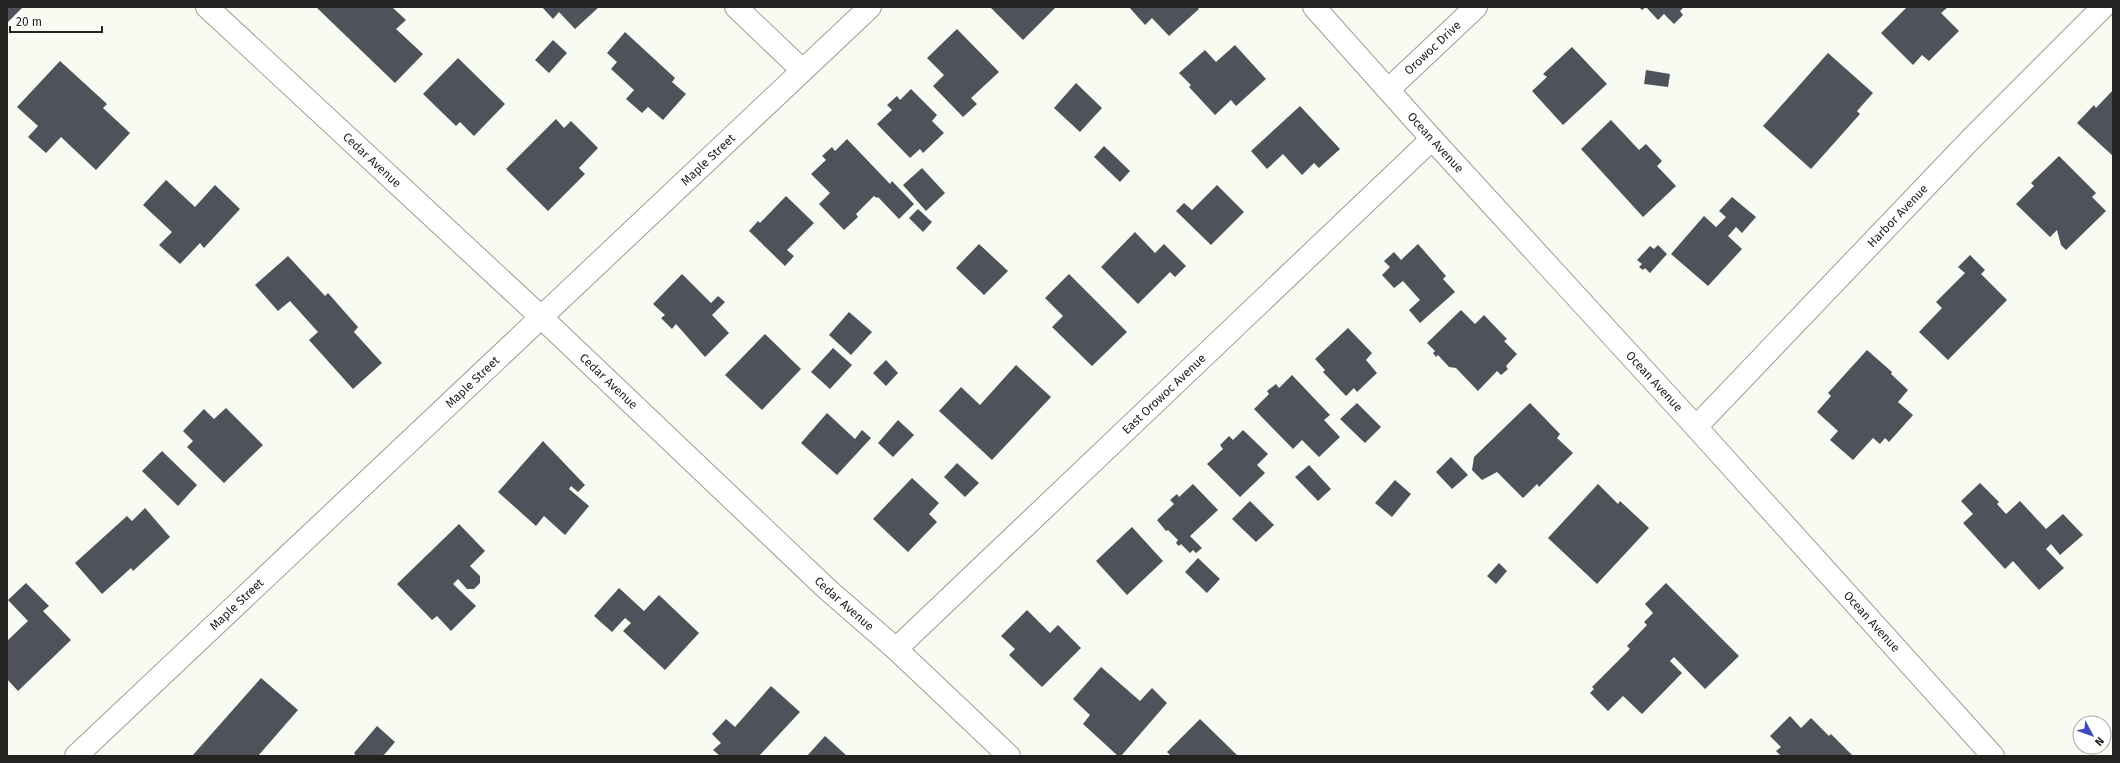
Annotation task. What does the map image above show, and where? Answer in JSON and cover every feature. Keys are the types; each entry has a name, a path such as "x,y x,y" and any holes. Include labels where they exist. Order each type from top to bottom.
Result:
{"street":[{"name":"Cedar Avenue","path":"207,7 542,318 826,589 896,649 1009,756"},
{"path":"736,7 802,70"},
{"name":"Maple Street","path":"86,753 802,70 870,7"},
{"name":"Ocean Avenue","path":"1314,7 1432,139 1993,756"},
{"name":"Orowoc Drive","path":"1389,90 1476,7"},
{"name":"Harbor Avenue","path":"1696,428 1972,138 2103,7"},
{"name":"East Orowoc Avenue","path":"896,649 1432,139"}],"building":[{"path":"7,7 22,8 7,23"},
{"path":"316,7 392,7 406,20 396,29 423,54 395,83"},
{"path":"542,7 599,7 575,29 559,12 553,19"},
{"path":"990,7 1056,7 1023,40"},
{"path":"1129,7 1197,7 1199,9 1169,36 1152,18 1145,25"},
{"path":"1639,7 1646,7 1642,10"},
{"path":"1646,7 1684,7 1680,11 1683,15 1674,24 1664,14 1658,20"},
{"path":"1907,7 1948,7 1941,13 1959,31 1929,61 1922,55 1913,65 1881,33"},
{"path":"957,29 999,72 971,98 977,104 963,117 933,86 944,75 927,58"},
{"path":"625,32 675,78 672,82 686,94 663,120 648,107 642,113 626,99 634,90 611,69 617,62 607,53"},
{"path":"553,40 567,53 549,73 535,60"},
{"path":"1235,45 1266,79 1236,106 1231,100 1215,115 1189,87 1191,85 1179,73 1205,50 1216,62"},
{"path":"1572,47 1607,84 1563,125 1532,91 1547,77 1543,74"},
{"path":"1828,53 1873,93 1857,111 1860,114 1811,169 1763,126"},
{"path":"458,58 505,104 474,136 460,122 456,126 423,94"},
{"path":"60,61 107,104 103,108 130,133 96,170 61,137 46,153 28,137 38,126 17,107"},
{"path":"1646,70 1670,74 1668,87 1644,84"},
{"path":"1076,83 1102,108 1080,132 1054,108"},
{"path":"911,89 937,115 932,121 944,133 923,153 920,149 910,158 877,124 892,110 887,105 897,96 900,100"},
{"path":"2113,90 2113,156 2077,123 2094,105 2096,108"},
{"path":"1300,106 1340,149 1319,168 1314,163 1302,175 1283,154 1267,169 1251,151"},
{"path":"556,119 564,128 571,121 598,148 579,168 585,174 548,211 506,169"},
{"path":"1611,120 1639,150 1646,144 1662,161 1657,166 1676,186 1643,217 1581,149"},
{"path":"847,139 890,184 892,181 914,204 899,219 878,197 877,198 874,196 856,214 858,217 844,230 819,204 830,193 811,174 826,160 822,156 832,147 835,151"},
{"path":"1104,146 1130,171 1120,182 1094,157"},
{"path":"2059,156 2096,193 2092,197 2106,211 2066,250 2061,245 2057,230 2050,237 2016,204 2034,186 2031,183"},
{"path":"922,168 945,193 926,211 903,185"},
{"path":"166,180 195,207 215,185 240,209 204,248 200,243 180,264 159,245 172,232 143,205"},
{"path":"1217,185 1244,212 1211,245 1176,211 1184,203 1192,210"},
{"path":"786,196 814,223 787,250 794,256 785,266 749,231 758,221 760,223"},
{"path":"1732,197 1756,217 1742,233 1736,227 1728,236 1742,249 1708,286 1671,254 1704,216 1716,227 1726,217 1719,211"},
{"path":"918,209 932,222 923,232 909,218"},
{"path":"1135,232 1155,253 1164,244 1186,266 1175,277 1170,272 1138,304 1101,267"},
{"path":"979,244 1008,271 984,295 956,268"},
{"path":"1418,244 1446,276 1443,279 1455,292 1420,323 1409,310 1420,300 1403,281 1394,288 1382,275 1390,267 1384,261 1394,252 1401,260"},
{"path":"1658,245 1667,254 1650,273 1645,268 1643,270 1639,267 1642,264 1637,260 1650,246 1654,249"},
{"path":"1970,255 1985,270 1981,274 2007,300 1948,360 1919,332 1942,308 1936,302 1965,273 1958,267"},
{"path":"288,256 325,296 328,293 358,327 354,332 382,363 353,389 309,340 318,332 290,301 278,311 255,285"},
{"path":"682,274 711,303 718,296 725,302 712,315 729,333 705,357 676,324 672,329 661,318 665,315 653,304"},
{"path":"1069,274 1127,332 1092,366 1052,327 1063,316 1045,298"},
{"path":"1461,310 1475,324 1484,315 1507,339 1504,341 1517,354 1506,366 1508,369 1501,375 1497,371 1478,391 1456,368 1449,367 1438,355 1436,357 1433,353 1435,351 1427,343"},
{"path":"849,312 872,332 851,355 829,335"},
{"path":"1348,328 1372,353 1366,360 1377,373 1357,392 1354,388 1346,396 1323,372 1325,370 1315,359"},
{"path":"765,334 801,369 762,410 725,375"},
{"path":"833,348 852,365 830,389 811,372"},
{"path":"1867,350 1892,372 1891,374 1908,390 1898,402 1913,415 1889,442 1885,438 1880,444 1873,438 1853,460 1830,440 1838,431 1817,412 1831,396 1828,393"},
{"path":"886,360 898,373 886,386 873,373"},
{"path":"1016,365 1051,397 992,460 939,411 961,387 980,405"},
{"path":"1292,375 1330,415 1324,420 1340,437 1319,457 1302,440 1293,449 1254,409 1269,394 1267,391 1276,384 1279,388"},
{"path":"1357,403 1381,427 1365,443 1340,419"},
{"path":"1530,403 1560,434 1557,438 1573,453 1539,487 1537,484 1523,498 1497,472 1482,480 1472,470 1474,457"},
{"path":"226,408 263,445 224,483 187,447 193,441 183,431 204,409 214,419"},
{"path":"827,413 855,439 862,430 871,438 837,475 801,443"},
{"path":"898,420 914,435 893,457 878,443"},
{"path":"1243,430 1268,454 1257,465 1265,473 1240,497 1207,464 1223,449 1220,445 1229,436 1233,440"},
{"path":"543,441 585,485 578,492 571,486 569,489 589,506 565,535 544,516 536,526 498,492"},
{"path":"162,451 197,485 178,506 142,471"},
{"path":"1451,457 1468,475 1452,489 1436,472"},
{"path":"957,463 979,483 965,497 944,477"},
{"path":"1309,465 1331,489 1318,501 1295,477"},
{"path":"912,478 939,503 929,514 937,522 908,552 873,519"},
{"path":"1395,480 1411,494 1392,517 1375,503"},
{"path":"1980,483 1999,502 1997,504 2006,514 2020,501 2046,529 2063,514 2083,535 2060,555 2051,544 2046,549 2064,568 2039,590 2013,561 2005,569 1963,523 1973,514 1961,501"},
{"path":"1193,484 1218,510 1190,536 1202,548 1196,553 1193,550 1190,553 1181,544 1179,546 1176,543 1178,540 1168,530 1166,531 1157,520 1174,504 1170,500 1177,494 1179,497"},
{"path":"1598,484 1618,504 1620,501 1649,528 1597,584 1548,538"},
{"path":"1250,501 1274,525 1256,542 1232,519"},
{"path":"145,508 170,537 133,571 131,568 102,594 75,563 127,516 132,521"},
{"path":"459,524 485,551 470,566 480,576 480,583 474,589 467,589 458,579 453,584 476,606 451,631 437,616 432,620 397,584"},
{"path":"1132,527 1163,561 1127,595 1096,561"},
{"path":"1198,558 1220,579 1207,593 1185,572"},
{"path":"1499,563 1507,571 1496,584 1487,576"},
{"path":"26,583 49,606 43,611 71,640 18,691 7,679 7,641 28,621 8,600"},
{"path":"1666,583 1739,656 1705,689 1674,657 1670,661 1682,673 1642,714 1623,696 1608,711 1590,693 1594,689 1592,687 1630,649 1627,646 1647,625 1644,622 1653,613 1645,604"},
{"path":"619,588 644,611 659,595 699,633 665,670 623,631 631,623 625,618 612,632 594,616"},
{"path":"1027,610 1050,633 1058,625 1081,648 1042,687 1009,655 1015,649 1001,636"},
{"path":"1101,667 1140,701 1152,688 1167,703 1121,756 1118,756 1083,724 1090,715 1073,699"},
{"path":"261,678 298,710 258,756 192,756"},
{"path":"771,686 800,712 759,756 720,756 713,750 721,743 712,734 726,719 735,727"},
{"path":"1790,716 1801,728 1811,718 1829,736 1831,734 1853,756 1781,756 1776,751 1781,747 1770,736"},
{"path":"1200,719 1238,756 1171,756 1167,752"},
{"path":"377,726 395,742 383,756 356,756 354,753"},
{"path":"825,736 847,756 807,756"}]}
